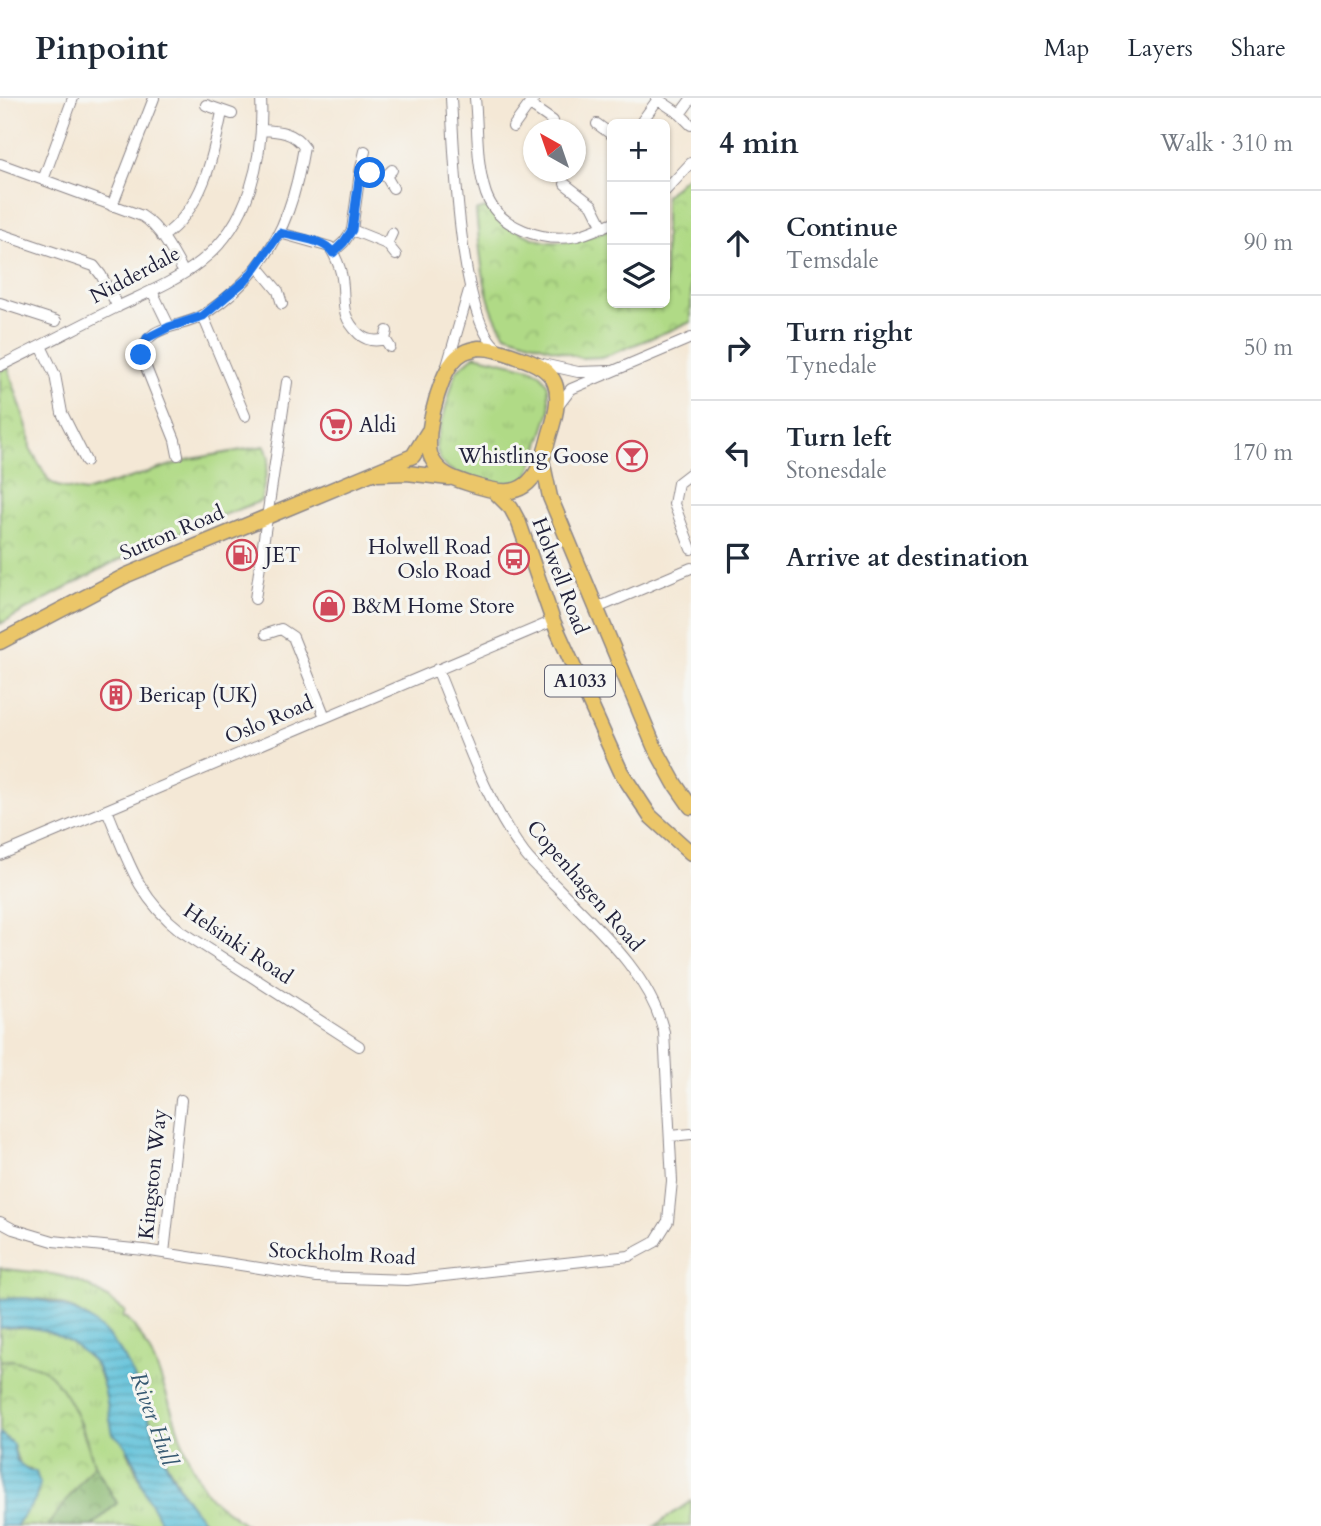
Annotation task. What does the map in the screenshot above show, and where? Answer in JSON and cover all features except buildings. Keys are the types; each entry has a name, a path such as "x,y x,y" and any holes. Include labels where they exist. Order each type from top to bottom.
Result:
{"highway":[{"path":"366,474 407,473 449,478 495,492 512,491 526,485 536,474 542,460 558,406 555,383 538,363 479,348 464,351 446,370 428,432 428,447 435,465 449,478"},
{"name":"Sutton Road","path":"0,642 117,579 413,456 428,432"},
{"name":"Holwell Road","path":"542,460 550,497 654,746 691,807"},
{"name":"Holwell Road","path":"495,492 511,508 519,523 553,621 610,751 626,781 650,816 674,841 691,853"}],"street":[{"path":"43,180 73,98"},
{"path":"113,206 154,98"},
{"name":"Nidderdale","path":"0,366 152,291 184,273 215,248 239,215 255,177 262,130 261,98"},
{"path":"452,98 458,209 470,286 485,334 502,352"},
{"path":"475,98 482,178 487,198 503,218 516,227 540,236 575,236 607,225"},
{"path":"643,119 657,99 691,125"},
{"path":"680,114 691,99"},
{"path":"513,127 532,101 551,119"},
{"path":"162,237 177,226 188,212 207,175 227,113 206,105"},
{"path":"597,124 607,131"},
{"path":"178,455 175,440 141,355 147,338 169,327 203,316 232,292 258,267 280,233 298,181 304,148 291,135 262,130"},
{"path":"333,253 352,230 365,152"},
{"path":"670,186 691,163"},
{"path":"0,164 150,221 184,273"},
{"path":"360,172 389,173 393,188"},
{"path":"565,184 592,205 607,224"},
{"path":"352,230 387,244 396,255"},
{"path":"280,233 330,247 342,276 344,309 348,323 364,338 377,342 387,339"},
{"path":"387,244 392,233"},
{"path":"0,234 94,266 118,307"},
{"path":"258,267 281,288 282,304"},
{"path":"446,370 470,286"},
{"path":"152,291 169,327"},
{"path":"0,303 56,321"},
{"path":"203,316 244,416"},
{"path":"558,406 571,389 691,338"},
{"path":"41,346 55,375 62,413 86,455"},
{"path":"538,363 578,372 617,371"},
{"path":"255,599 287,382"},
{"path":"691,473 678,484 674,504 691,549"},
{"path":"597,608 691,568"},
{"name":"Oslo Road","path":"0,855 553,621"},
{"path":"266,634 281,629 293,637 325,717"},
{"name":"Copenhagen Road","path":"437,669 490,796 525,855 602,933 633,970 650,996 664,1032 671,1136"},
{"name":"Helsinki Road","path":"107,810 138,884 161,916 359,1046"},
{"name":"Kingston Way","path":"164,1253 181,1100"},
{"path":"671,1136 691,1134"},
{"name":"Stockholm Road","path":"0,1222 13,1229 53,1241 164,1253 317,1276 407,1280 629,1256 655,1242 668,1221 673,1181 671,1136"}],"green space":[{"path":"691,172 691,322 604,357 581,358 505,334 497,322 487,292 476,211 489,207 519,231 546,242 575,240 607,230 607,308 670,308 670,191"},
{"path":"475,355 530,368 541,374 548,385 550,411 529,475 519,482 503,487 478,481 447,468 438,454 436,443 456,371"},
{"path":"8,367 29,433 30,448 49,481 57,486 85,492 191,459 265,446 269,458 261,501 200,524 110,564 0,624 0,371"},
{"path":"0,1268 46,1273 79,1281 125,1311 123,1318 127,1318 141,1336 152,1357 195,1472 211,1498 247,1526 209,1526 191,1509 159,1449 139,1389 88,1318 50,1300 0,1299"},
{"path":"34,1327 53,1332 74,1344 95,1363 146,1495 164,1526 92,1526 117,1503 94,1464 81,1423 12,1360 0,1361 0,1328"},
{"path":"12,1360 41,1368 62,1389 81,1426 94,1464 47,1526 16,1526 24,1514 31,1469 20,1464 11,1443 0,1433 0,1361"},
{"path":"94,1464 117,1503 92,1526 47,1526"},
{"path":"691,1501 691,1526 655,1526"}],"water":[{"path":"25,1298 65,1307 97,1325 110,1337 131,1369 170,1471 187,1500 209,1526 164,1526 161,1523 145,1493 130,1453 113,1434 102,1382 96,1365 89,1358 76,1346 46,1331 24,1327 0,1328 0,1299"},
{"path":"0,1433 13,1444 16,1460 26,1469 36,1472 40,1484 35,1500 16,1526 0,1526"}],"place":[{"name":"Aldi","path":"336,425"},
{"name":"Whistling Goose","path":"632,456"},
{"name":"JET","path":"242,555"},
{"name":"Holwell Road Oslo Road","path":"514,559"},
{"name":"B&M Home Store","path":"329,606"},
{"name":"Bericap (UK)","path":"116,695"}],"route":[{"path":"141,355 147,338 169,327 203,316 248,278 280,233 330,247 333,253 352,230 360,172 370,173"}],"water label":[{"name":"River Hull","path":"154,1419"}]}
